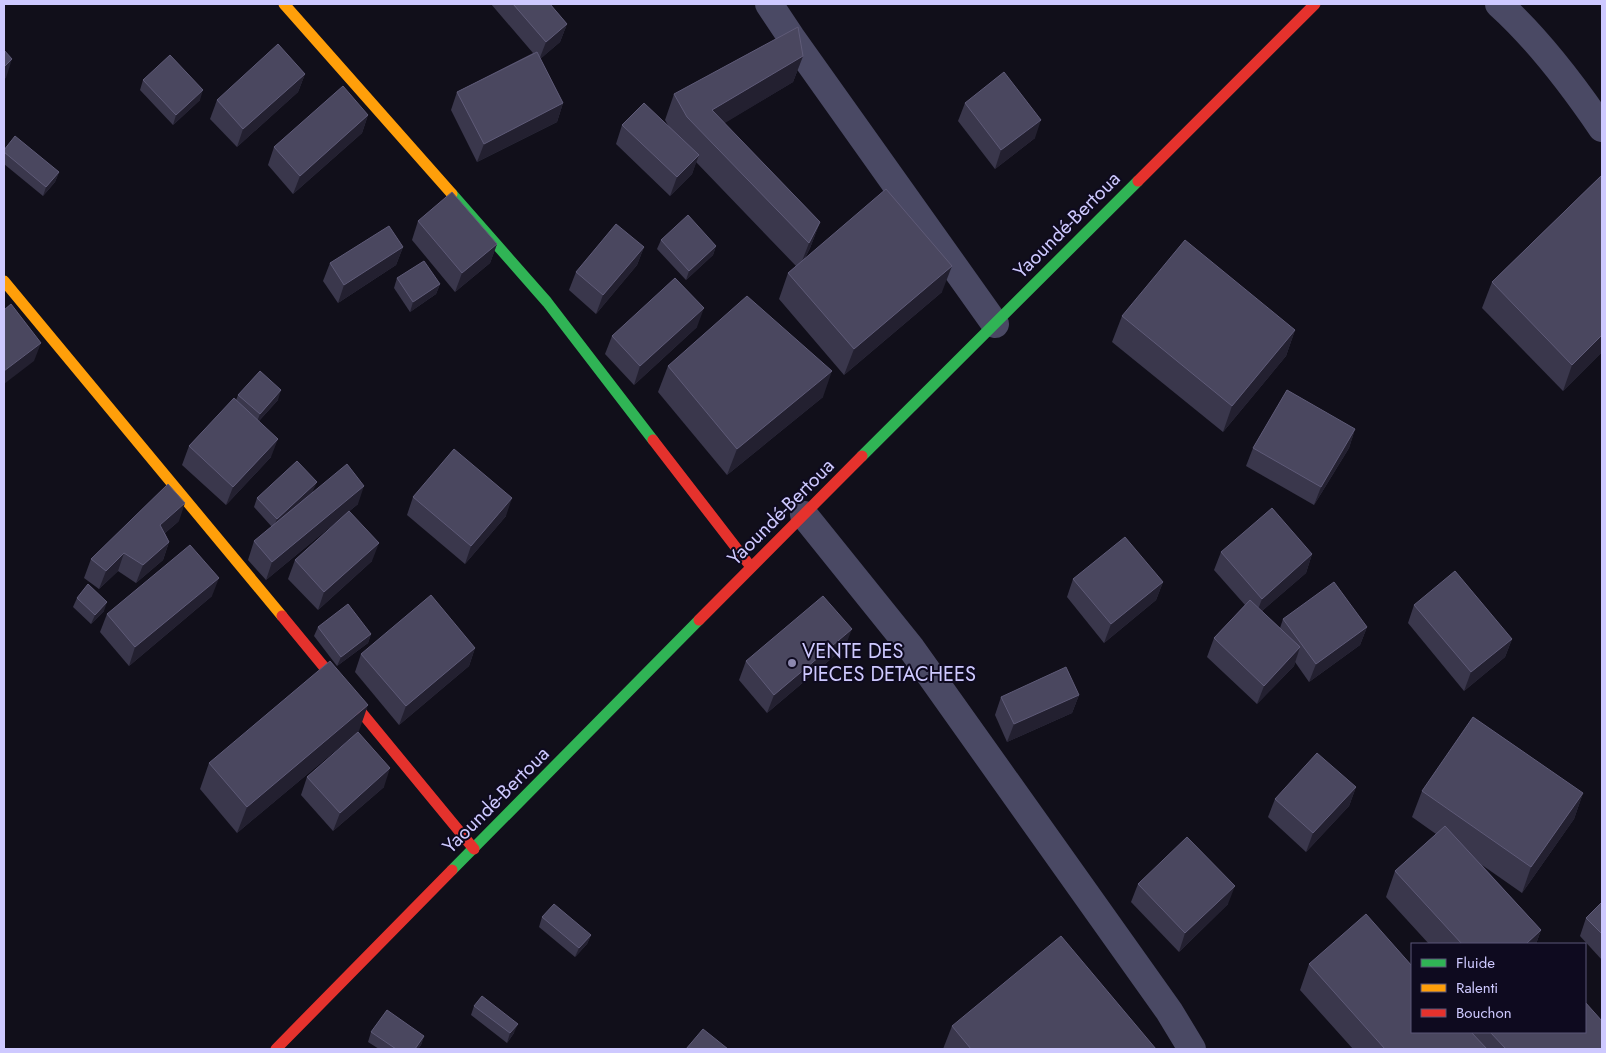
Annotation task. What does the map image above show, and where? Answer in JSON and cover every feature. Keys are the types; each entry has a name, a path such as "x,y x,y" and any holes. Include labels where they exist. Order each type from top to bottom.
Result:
{"main road":[{"path":"284,4 547,302 751,567"},
{"name":"Yaoundé-Bertoua","path":"276,1049 751,567 1315,4"},
{"path":"4,281 474,849"}],"street":[{"path":"770,4 791,37 995,324"},
{"path":"1499,4 1573,85 1602,128"},
{"path":"804,515 911,648 1169,1011 1192,1049"}],"building":[{"path":"513,4 550,4 567,24 546,42"},
{"path":"798,27 803,56 712,110 820,222 809,243 687,117 674,94"},
{"path":"278,44 305,74 243,129 217,100"},
{"path":"4,50 12,59 4,67"},
{"path":"537,52 563,103 484,144 457,92"},
{"path":"170,55 203,90 176,115 143,80"},
{"path":"1004,72 1041,120 1001,150 965,103"},
{"path":"343,86 368,115 300,176 274,147"},
{"path":"644,103 699,155 677,177 622,125"},
{"path":"15,136 59,172 46,187 4,152"},
{"path":"1602,175 1602,335 1572,365 1492,282"},
{"path":"886,189 952,266 854,349 788,273"},
{"path":"452,192 497,244 462,273 418,221"},
{"path":"688,215 716,246 689,271 661,240"},
{"path":"616,224 644,247 603,295 576,272"},
{"path":"389,226 403,247 344,285 330,263"},
{"path":"1185,240 1295,330 1232,406 1122,316"},
{"path":"424,261 440,284 413,302 397,278"},
{"path":"675,278 704,308 640,366 612,336"},
{"path":"747,296 832,371 737,449 668,366"},
{"path":"11,304 41,343 4,371 4,310"},
{"path":"260,371 281,390 260,414 238,395"},
{"path":"1287,390 1355,429 1321,487 1253,448"},
{"path":"234,398 278,439 233,487 189,446"},
{"path":"454,449 512,498 471,546 413,497"},
{"path":"297,461 317,482 277,519 257,498"},
{"path":"347,464 364,486 272,562 254,541"},
{"path":"168,484 185,503 160,525 169,542 143,565 124,553 106,571 91,559"},
{"path":"1272,508 1312,554 1262,599 1221,552"},
{"path":"349,511 379,543 324,592 295,560"},
{"path":"1125,537 1163,582 1111,624 1073,579"},
{"path":"190,545 219,578 135,647 107,614"},
{"path":"1455,571 1512,639 1471,672 1414,605"},
{"path":"1334,582 1367,627 1316,664 1283,619"},
{"path":"88,584 107,602 95,615 77,598"},
{"path":"431,595 475,648 406,706 361,654"},
{"name":"VENTE DES PIECES DETACHEES","path":"823,596 852,629 774,695 746,661"},
{"path":"1250,600 1300,647 1264,686 1214,638"},
{"path":"348,604 371,634 341,657 318,627"},
{"path":"330,661 368,705 247,807 209,763"},
{"path":"1066,667 1079,695 1014,724 1001,697"},
{"path":"1473,717 1583,793 1531,867 1422,791"},
{"path":"358,732 390,768 340,813 307,777"},
{"path":"1317,753 1356,787 1313,833 1275,799"},
{"path":"1445,826 1541,930 1527,943 1461,943 1395,871"},
{"path":"1187,837 1235,886 1185,933 1138,884"},
{"path":"1602,902 1602,934 1586,918"},
{"path":"554,904 591,935 579,948 542,917"},
{"path":"1366,914 1411,965 1411,1033 1472,1033 1487,1049 1385,1049 1309,964"},
{"path":"1061,936 1156,1049 971,1049 952,1026"},
{"path":"482,996 518,1024 510,1033 474,1006"},
{"path":"1586,1003 1602,1021 1602,1049 1506,1049 1491,1033 1586,1033"},
{"path":"387,1010 424,1036 415,1049 396,1049 371,1032"},
{"path":"703,1029 728,1049 686,1049"}],"traffic: fast":[{"path":"862,456 1138,181"},
{"path":"452,194 547,302 653,440"},
{"path":"452,870 699,620"}],"traffic: slow":[{"path":"284,4 452,194"},
{"path":"4,281 282,616"}],"traffic: jam":[{"path":"1138,181 1315,4"},
{"path":"653,440 751,567"},
{"path":"699,620 862,456"},
{"path":"282,616 474,849"},
{"path":"276,1049 452,870"}],"place":[{"name":"VENTE DES PIECES DETACHEES","path":"792,663"}]}
